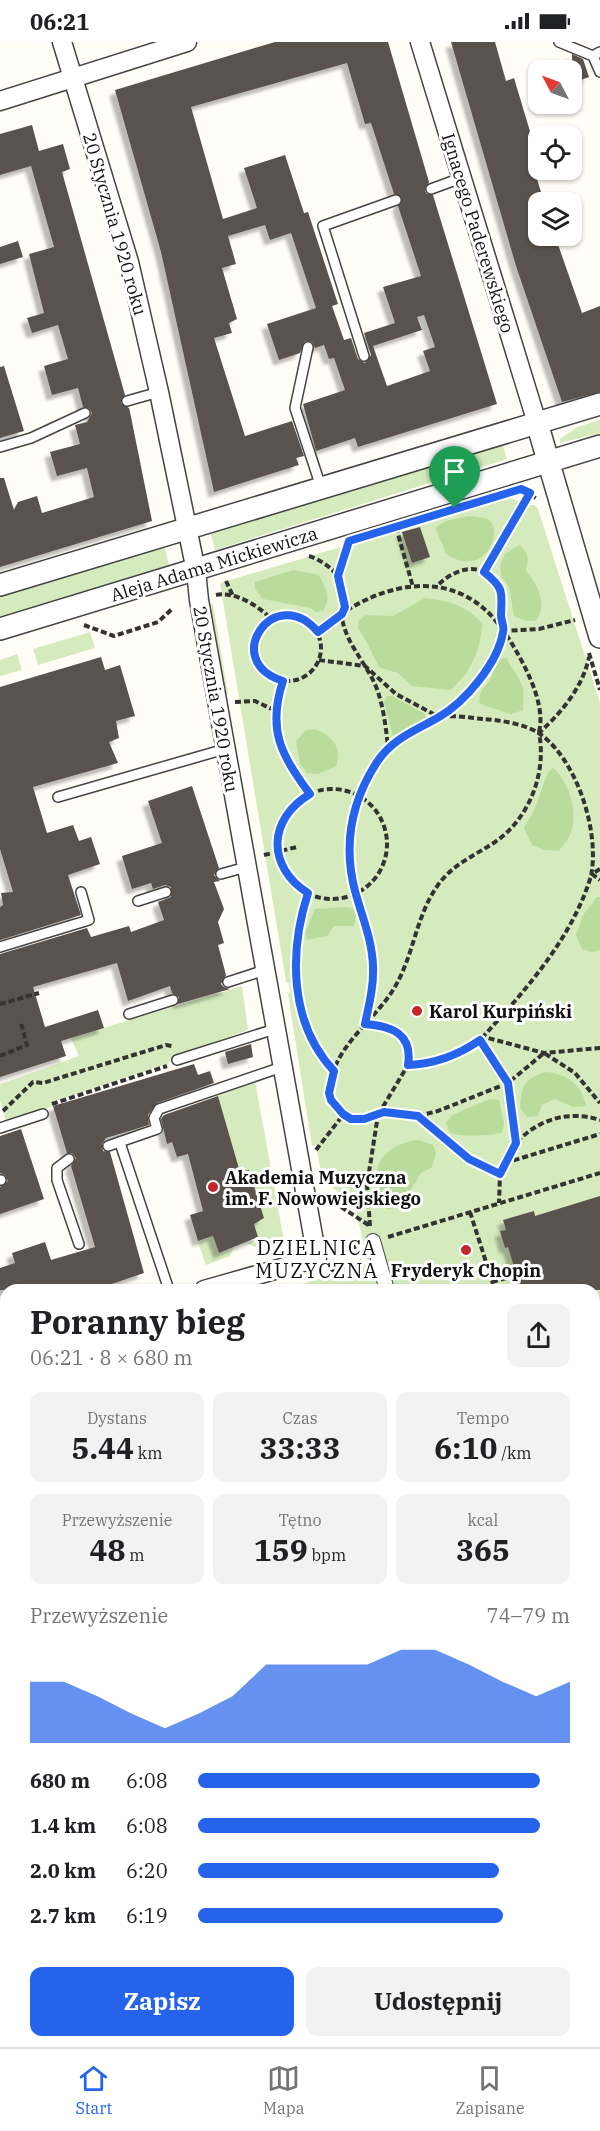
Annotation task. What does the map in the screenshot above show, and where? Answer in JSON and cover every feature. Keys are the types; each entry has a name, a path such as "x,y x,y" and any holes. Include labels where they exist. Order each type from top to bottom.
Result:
{"street":[{"name":"20 Stycznia 1920 roku","path":"62,42 129,262 159,392 196,571 225,748 253,862 265,970 317,1258"},
{"path":"0,101 187,42"},
{"name":"Ignacego Paderewskiego","path":"420,42 537,423"},
{"path":"0,585 600,404"},
{"path":"537,423 549,462 592,646"},
{"name":"Aleja Adama Mickiewicza","path":"0,628 196,571 600,446"},
{"path":"373,1241 385,1284"},
{"path":"225,1284 317,1258"}],"lane":[{"path":"559,42 597,54 600,72"},
{"path":"431,189 462,178"},
{"path":"364,356 323,226 396,200"},
{"path":"308,347 295,408 321,487"},
{"path":"127,401 159,392"},
{"path":"0,447 31,438 85,413"},
{"path":"58,797 225,748"},
{"path":"221,874 253,862"},
{"path":"0,947 89,920 81,892"},
{"path":"138,902 166,892"},
{"path":"228,982 265,970"},
{"path":"129,1014 173,1000"},
{"path":"177,1060 275,1029"},
{"path":"108,1146 157,1129 154,1118 159,1109 282,1067"},
{"path":"0,1128 42,1111"},
{"path":"120,1143 167,1284"},
{"path":"69,1159 57,1168 57,1180 79,1244"}],"path":[{"path":"515,490 530,493 542,503"},
{"path":"484,572 530,493"},
{"path":"387,529 407,523"},
{"path":"396,526 413,587"},
{"path":"338,545 358,538"},
{"path":"338,576 349,541"},
{"path":"315,552 304,555 319,560 338,576 345,607 342,614 354,649 378,692 388,748"},
{"path":"365,1024 373,967 370,938 349,863 350,824 359,796 378,761 388,748 408,732 439,717 476,684 494,655 504,631 500,587 484,572 466,569 449,576 439,585"},
{"path":"217,582 236,576"},
{"path":"225,579 233,596"},
{"path":"318,632 342,614 379,594 413,587 439,585 463,594 480,605 504,631 531,680 542,723 539,733 540,766 536,785 524,812 498,840 465,858 438,884 422,913 410,954 394,989 350,1040 334,1071 329,1093 331,1100 343,1114 351,1119 364,1119 384,1112 418,1116 438,1112 508,1083 544,1053 600,1048"},
{"path":"213,586 214,595"},
{"path":"82,625 114,636 158,622 172,609"},
{"path":"294,615 308,621 318,632 321,650 319,660 308,674 300,679 283,681 270,677 255,659 256,636 262,627 278,616 294,615"},
{"path":"504,631 539,629 578,618 581,627"},
{"path":"592,646 600,690"},
{"path":"539,733 564,708 586,668 592,646"},
{"path":"319,660 365,666 396,694 439,717 498,720 539,733 566,761 587,804 593,830 592,874 574,916 557,945 514,1003 480,1040"},
{"path":"283,681 276,711 280,746 294,775 310,794"},
{"path":"233,702 255,701 276,711"},
{"path":"340,790 359,796 375,810 383,823 387,840 381,870 370,884 356,894 336,899 308,893 287,876 278,851 278,837 285,817 298,801 310,794 340,790"},
{"path":"253,862 278,851 297,847"},
{"path":"592,874 600,869"},
{"path":"592,874 600,880"},
{"path":"308,893 295,947 296,986 308,1027 323,1058 334,1071"},
{"path":"0,1004 39,993"},
{"path":"0,1056 27,1045 21,1023"},
{"path":"365,1024 386,1027 400,1034 410,1052 408,1065 378,1116 367,1185 373,1241"},
{"path":"408,1065 432,1063 449,1058 480,1040 488,1038 544,1053 575,1073 600,1103"},
{"path":"480,1040 508,1083 516,1143"},
{"path":"1,1113 33,1082 43,1083 166,1045 172,1046 177,1060 172,1064 42,1111"},
{"path":"309,1157 322,1145 343,1114"},
{"path":"499,1203 500,1174 516,1143 526,1132 552,1119 574,1115 600,1120"},
{"path":"418,1116 459,1152 500,1174"},
{"path":"505,1163 600,1134"},
{"path":"317,1258 600,1173"},
{"path":"323,1194 333,1203 370,1226"},
{"path":"470,1212 492,1282 517,1275"}],"green space":[{"path":"600,420 600,433 560,443 560,439 577,427"},
{"path":"502,442 507,459 215,550 210,531"},
{"path":"509,497 527,505 534,505 538,509 600,703 600,1284 303,1284 368,1263 355,1206 322,1179 316,1144 312,1146 288,994 290,992 289,983 286,982 220,583"},
{"path":"468,516 487,519 492,524 494,532 493,541 488,550 481,557 472,561 459,560 445,553 436,527 446,521"},
{"path":"164,545 169,565 0,617 0,595"},
{"path":"519,545 527,557 526,571 540,595 540,615 536,621 526,621 514,616 509,587 501,576 500,565 505,554"},
{"path":"293,570 319,575 327,598 323,611 315,612 311,608 263,599 255,589 255,582"},
{"path":"425,598 464,608 482,624 477,652 464,676 451,690 412,686 398,673 380,668 358,629 359,621 366,615 393,616"},
{"path":"213,604 228,694 223,696 208,605"},
{"path":"90,632 95,648 38,665 33,649"},
{"path":"17,654 22,670 0,676 0,660"},
{"path":"507,658 523,691 523,710 511,714 480,704 479,699 492,676 493,663"},
{"path":"387,696 392,696 425,714 426,719 393,736 384,702"},
{"path":"315,729 331,739 338,753 336,766 318,774 307,773 300,764 296,741 306,730"},
{"path":"553,768 568,790 574,818 570,835 559,851 544,850 532,845 524,828 535,808 548,772"},
{"path":"597,897 600,897 600,950 592,952 582,949 576,935 583,915"},
{"path":"352,908 356,915 354,926 334,926 327,936 307,940 305,933 315,909"},
{"path":"242,986 248,1030 177,1055 167,1064 52,1102 53,1106 7,1125 0,1100 0,1084 79,1056 71,1038"},
{"path":"545,1072 566,1077 572,1081 581,1092 586,1106 573,1107 555,1099 542,1105 538,1116 527,1117 520,1108 523,1089 528,1081"},
{"path":"255,1081 284,1241 259,1249 247,1243 258,1238 254,1224 264,1218 249,1170 240,1172 218,1096"},
{"path":"490,1099 499,1100 504,1123 502,1133 476,1136 450,1133 446,1123 452,1115"},
{"path":"419,1140 433,1145 436,1153 432,1167 421,1173 402,1205 388,1210 382,1205 380,1199 377,1171 379,1164 393,1148 406,1142"},
{"path":"213,1236 219,1253 233,1248 230,1256 206,1265 198,1242"}],"building":[{"path":"275,42 388,42 429,182 425,191 433,195 497,404 358,447 355,438 316,451 303,404 345,390 334,358 329,359 324,345 315,348 312,342 305,341 300,353 279,360 267,324 316,308 291,233 270,240 265,225 228,236 236,264 222,268 237,319 229,323 232,333 214,338 245,436 292,421 304,456 296,458 299,465 214,492 161,252 115,90","holes":["347,63 365,124 371,123 394,194 402,198 398,206 421,276 383,287 395,323 364,333 371,355 365,363 358,359 351,338 344,340 332,306 338,304 308,212 304,213 285,155 244,168 257,208 223,219 191,107","424,315 435,347 423,351 430,371 387,386 373,346 422,330 417,317"]},
{"path":"451,42 495,42 506,81 514,78 528,126 528,180 537,180 541,192 528,192 528,246 559,246 582,313 600,306 600,392 562,402 516,266"},
{"path":"572,54 583,59 589,77 582,79 582,60 572,60"},
{"path":"32,125 39,151 63,144 70,169 62,172 125,395 121,403 129,408 152,521 0,567 0,478 4,478 14,510 18,502 37,496 42,513 94,497 87,468 57,476 50,452 80,444 75,425 87,422 92,413 89,408 83,407 78,388 52,395 44,366 68,359 58,325 32,333 27,318 44,313 29,254 54,247 31,166 0,175 0,134"},
{"path":"18,241 23,257 0,264 0,247"},
{"path":"4,366 24,431 0,438 0,367"},
{"path":"420,527 430,557 412,563 402,532"},
{"path":"101,657 105,670 120,665 135,716 116,721 119,738 109,742 118,763 33,787 47,833 73,825 79,841 91,837 100,864 68,875 81,915 0,940 0,907 3,905 1,893 13,892 0,849 0,687"},
{"path":"192,786 219,868 214,875 220,881 214,882 224,909 218,922 224,943 218,945 226,975 221,984 230,989 178,1004 179,997 172,993 170,986 128,1001 117,963 33,987 45,1027 98,1010 104,1028 61,1041 66,1056 0,1077 0,954 87,928 91,937 129,926 131,932 164,920 158,902 171,897 171,887 165,885 153,889 151,883 132,889 122,856 162,843 148,801"},
{"path":"251,1044 253,1057 228,1064 225,1052"},
{"path":"194,1064 198,1075 210,1071 214,1083 157,1103 148,1115 149,1125 106,1138 102,1144 103,1151 110,1152 144,1273 112,1284 0,1284 0,1268 15,1263 12,1253 45,1242 51,1260 95,1247 71,1166 76,1158 72,1153 67,1153 53,1106"},
{"path":"218,1096 240,1172 249,1170 264,1218 254,1224 258,1237 219,1253 213,1236 198,1241 190,1215 203,1211 188,1154 177,1157 172,1142 167,1144 161,1119 164,1115"},
{"path":"21,1129 44,1199 0,1214 0,1187 8,1181 5,1175 0,1173 0,1136"},
{"path":"600,1196 600,1284 519,1284 508,1247 505,1248 500,1231 506,1230 503,1220 534,1211 535,1216"}],"place":[{"name":"Karol Kurpiński","path":"417,1011"},
{"name":"Akademia Muzyczna im. F. Nowowiejskiego","path":"213,1187"},
{"name":"Fryderyk Chopin","path":"466,1250"}],"district":[{"name":"DZIELNICA MUZYCZNA","path":"317,1258"}],"route":[{"path":"521,489 530,493 484,572 500,587 504,631 483,675 468,694 439,717 408,732 388,748 378,761 362,789 350,824 349,863 370,938 373,967 372,988 365,1024 386,1027 400,1034 410,1052 408,1065 432,1063 449,1058 480,1040 508,1083 516,1143 500,1174 469,1159 449,1145 418,1116 384,1112 371,1119 351,1119 343,1114 331,1100 330,1081 334,1071 316,1046 302,1011 296,986 295,947 308,893 296,886 287,876 278,851 281,823 298,801 310,794 294,775 280,746 276,711 283,681 270,677 261,669 255,659 254,648 256,636 270,619 294,615 308,621 318,632 342,614 345,607 338,576 344,563 349,541 455,508 515,490 521,489"}]}
